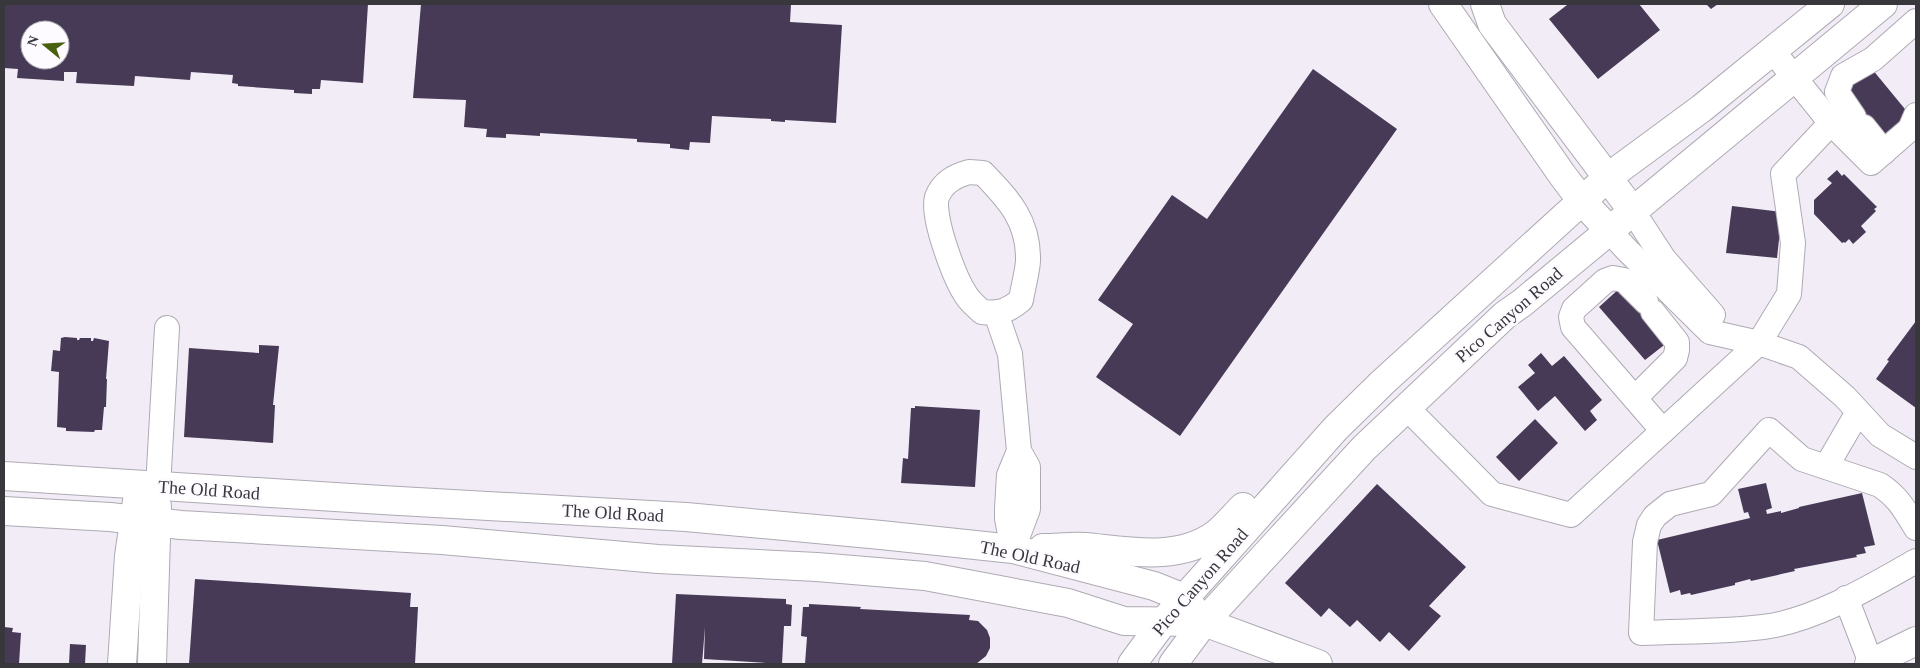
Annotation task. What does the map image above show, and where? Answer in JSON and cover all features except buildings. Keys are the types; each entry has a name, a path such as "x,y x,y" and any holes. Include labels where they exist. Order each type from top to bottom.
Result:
{"main road":[{"path":"1443,4 1563,176 1582,201 1609,230"},
{"path":"1486,4 1492,24 1632,210"},
{"name":"Pico Canyon Road","path":"1132,664 1163,622 1184,598 1336,428 1383,382 1607,178 1702,108 1830,4"},
{"name":"Pico Canyon Road","path":"1173,664 1204,622 1364,448 1406,407 1505,315 1522,303 1883,4"},
{"path":"1013,549 1083,547 1137,553 1158,553 1198,543 1215,534 1305,441 1336,428"},
{"name":"The Old Road","path":"4,476 686,517 881,534 1013,549 1151,586 1184,598 1204,622"},
{"path":"149,486 146,521 152,664"},
{"name":"The Old Road","path":"4,511 442,540 658,559 817,567 925,576 1068,603 1124,621 1204,622 1318,664"},
{"path":"122,664 130,556 146,521"},
{"path":"1870,664 1916,641"}],"street":[{"path":"1884,152 1836,92 1843,76 1873,59 1916,22"},
{"path":"1772,50 1796,77 1831,123 1871,163 1910,129 1916,115"},
{"path":"1406,407 1492,494 1571,515 1759,343 1789,294 1793,243 1783,174 1831,123"},
{"path":"969,172 983,173 1005,196 1014,208 1026,234 1028,262 1021,300 1010,309 996,314 982,312 966,296 944,248 936,212 937,198 944,185 955,176 969,172"},
{"path":"1632,210 1664,259 1715,318 1759,343"},
{"path":"1609,230 1710,332 1759,343 1799,357 1845,397 1880,436 1916,457"},
{"path":"1635,398 1675,358 1677,342 1650,307 1624,280 1613,278 1605,280 1574,309 1571,317 1573,327 1663,431"},
{"path":"996,314 1010,354 1019,451 1028,467 1028,509 1013,549"},
{"path":"149,486 144,455 160,328"},
{"path":"1826,468 1858,412"},
{"path":"1916,528 1897,498 1889,491 1880,485 1802,460 1769,430 1711,494 1670,504 1654,516 1646,532 1641,633 1764,627 1804,617 1874,586 1916,561"},
{"path":"1846,598 1870,664"}]}
